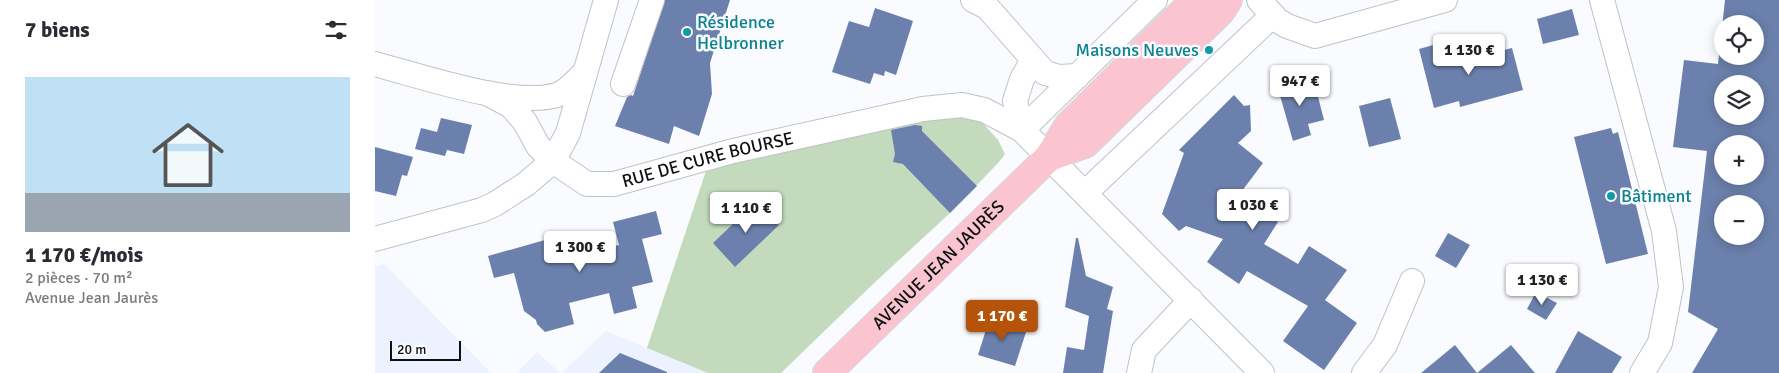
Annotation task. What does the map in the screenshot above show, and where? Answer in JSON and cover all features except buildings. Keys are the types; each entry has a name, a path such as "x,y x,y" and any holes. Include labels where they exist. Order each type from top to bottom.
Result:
{"main road":[{"name":"AVENUE JEAN JAURÈS","path":"827,373 1049,157 1068,126 1195,0"},
{"name":"AVENUE JEAN JAURÈS","path":"1049,157 1085,144 1221,11 1228,0"}],"street":[{"path":"375,238 482,210 526,184 553,161 568,133 606,0"},
{"path":"623,84 652,0"},
{"path":"973,0 987,7 1045,73 1059,77 1077,76"},
{"path":"1033,60 1022,79 1015,101 1023,130 1155,0"},
{"path":"1085,193 1266,7 1277,20 1287,26 1315,36 1445,0"},
{"path":"1602,0 1664,231 1671,287 1660,343 1642,373"},
{"path":"375,64 487,93 537,98 558,94 569,88 584,73"},
{"name":"RUE DE CURE BOURSE","path":"487,93 511,106 525,122 538,146 553,161 587,184 614,184 733,150 923,109 962,105 984,110 1023,130 1262,373"},
{"path":"1364,373 1385,345 1412,282"},
{"path":"1139,373 1144,350 1191,300"}],"shaded area":[{"path":"384,264 491,373 375,373 375,266"},
{"path":"606,331 708,373 562,373"},
{"path":"537,352 560,373 517,373"}],"green space":[{"path":"952,114 980,120 998,140 1005,154 950,213 781,373 708,373 647,348 707,168"}],"place":[{"name":"Résidence Helbronner","path":"687,32"},
{"name":"Maisons Neuves","path":"1209,50"},
{"name":"Bâtiment","path":"1611,196"}]}
